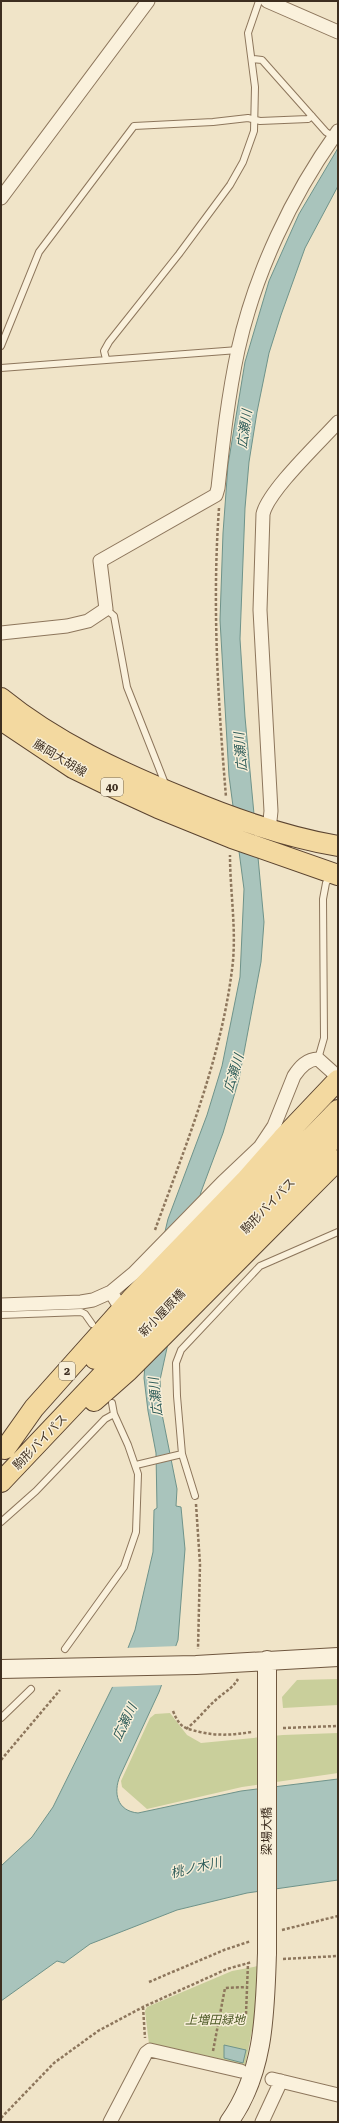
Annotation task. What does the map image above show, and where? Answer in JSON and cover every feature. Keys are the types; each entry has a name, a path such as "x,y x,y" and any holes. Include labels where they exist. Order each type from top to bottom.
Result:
{"main road":[{"name":"藤岡大胡線","path":"1,698 46,730 89,756 163,790 229,809"},
{"name":"藤岡大胡線","path":"1,720 73,768 232,844"},
{"name":"40","path":"229,809 266,835 336,871"},
{"name":"40","path":"232,844 266,835 338,846"},
{"name":"2","path":"129,1310 220,1207 338,1079"},
{"name":"駒形バイパス","path":"198,1287 259,1203 338,1110"},
{"name":"駒形バイパス","path":"201,1252 338,1134"},
{"name":"2","path":"41,1442 98,1398 128,1370 198,1287 338,1160"},
{"name":"新小屋原橋","path":"129,1310 201,1252"},
{"name":"新小屋原橋","path":"127,1349 198,1287"},
{"name":"駒形バイパス","path":"3,1451 129,1310"},
{"name":"駒形バイパス","path":"1,1482 41,1442 127,1349"}],"street":[{"path":"1,198 148,1"},
{"path":"266,1 338,32"},
{"path":"1,633 67,626 88,621 106,609 100,561 216,495 224,428 238,350 252,303 270,254 318,159 336,134"},
{"path":"266,835 271,811 260,610 263,514 268,502 284,482 338,422"},
{"path":"1,1305 73,1303 93,1300 111,1292 134,1273 268,1138 294,1076 300,1068 306,1063 318,1060 338,1079"},
{"path":"111,1292 129,1310"},
{"path":"1,1669 80,1668 197,1658 267,1660 338,1657"},
{"name":"梁場大橋","path":"229,2122 248,2087 260,2047 266,2002 260,1957 267,1660"},
{"path":"110,2122 146,2053 154,2049 241,2071"},
{"path":"262,2122 277,2080 338,2095"}],"lane":[{"path":"106,359 104,351 109,342 166,271 230,185 249,147 254,118 255,87 253,59 248,33 259,1"},
{"path":"253,59 262,60 326,132 336,134"},
{"path":"1,346 39,252 134,126 254,118 260,121 308,119 312,116"},
{"path":"1,368 238,350"},
{"path":"106,609 114,616 127,687 164,782 163,790"},
{"path":"318,1060 324,1038 323,899 326,883 336,871"},
{"path":"195,1496 180,1455 176,1363 181,1350 260,1266 338,1232"},
{"path":"1,1316 81,1312 85,1314 92,1324"},
{"path":"65,1649 116,1579 131,1550 136,1532 138,1474 136,1465 114,1414 112,1403"},
{"path":"1,1522 36,1491 105,1419 114,1414"},
{"path":"136,1465 180,1455"},
{"path":"1,1718 31,1689"}],"path":[{"path":"219,504 215,588 216,642 229,809"},
{"path":"155,1230 200,1106 225,1007 233,947 232,844"},
{"path":"195,1496 200,1564 197,1658"},
{"path":"186,1730 201,1717 217,1698 232,1689 239,1678"},
{"path":"1,1760 60,1690"},
{"path":"281,1930 338,1916"},
{"path":"149,1982 224,1950 253,1940"},
{"path":"283,1959 338,1956"},
{"path":"1,2118 54,2063 98,2030 143,2006 227,1969 248,1963 260,1957"},
{"path":"246,2014 248,1963"},
{"path":"216,2040 225,1988 247,1987"},
{"path":"143,2006 146,2053"}],"green space":[{"path":"338,1679 338,1705 283,1708 282,1697 297,1680"},
{"path":"170,1713 187,1735 201,1743 283,1735 338,1733 338,1773 242,1787 147,1809 122,1787 121,1781 150,1718 155,1714"},
{"name":"上増田緑地","path":"258,1966 255,2015 245,2066 149,2044 145,2011 147,2007 232,1971"}],"water":[{"path":"338,148 338,186 305,248 269,353 249,462 245,508 240,639 245,717 264,922 261,962 239,1079 223,1133 201,1192 160,1380 161,1409 177,1489 176,1506 181,1507 185,1549 178,1640 159,1692 120,1776 117,1795 118,1800 125,1809 138,1813 241,1791 338,1779 338,1880 247,1893 177,1910 90,1944 64,1963 57,1961 1,2001 1,1866 32,1837 53,1807 114,1684 135,1630 153,1552 154,1510 157,1508 156,1453 148,1411 144,1378 150,1294 168,1219 207,1115 222,1066 240,977 244,889 229,776 220,620 223,533 228,465 245,362 269,281 299,214"},
{"path":"224,2045 246,2050 243,2063 224,2058"}],"pier":[{"path":"178,1646 164,1685 110,1687 125,1648"}],"water label":[{"name":"広瀬川","path":"244,429"},
{"name":"広瀬川","path":"240,752"},
{"name":"広瀬川","path":"233,1073"},
{"name":"広瀬川","path":"155,1397"},
{"name":"広瀬川","path":"124,1722"},
{"name":"桃ノ木川","path":"196,1867"}]}
